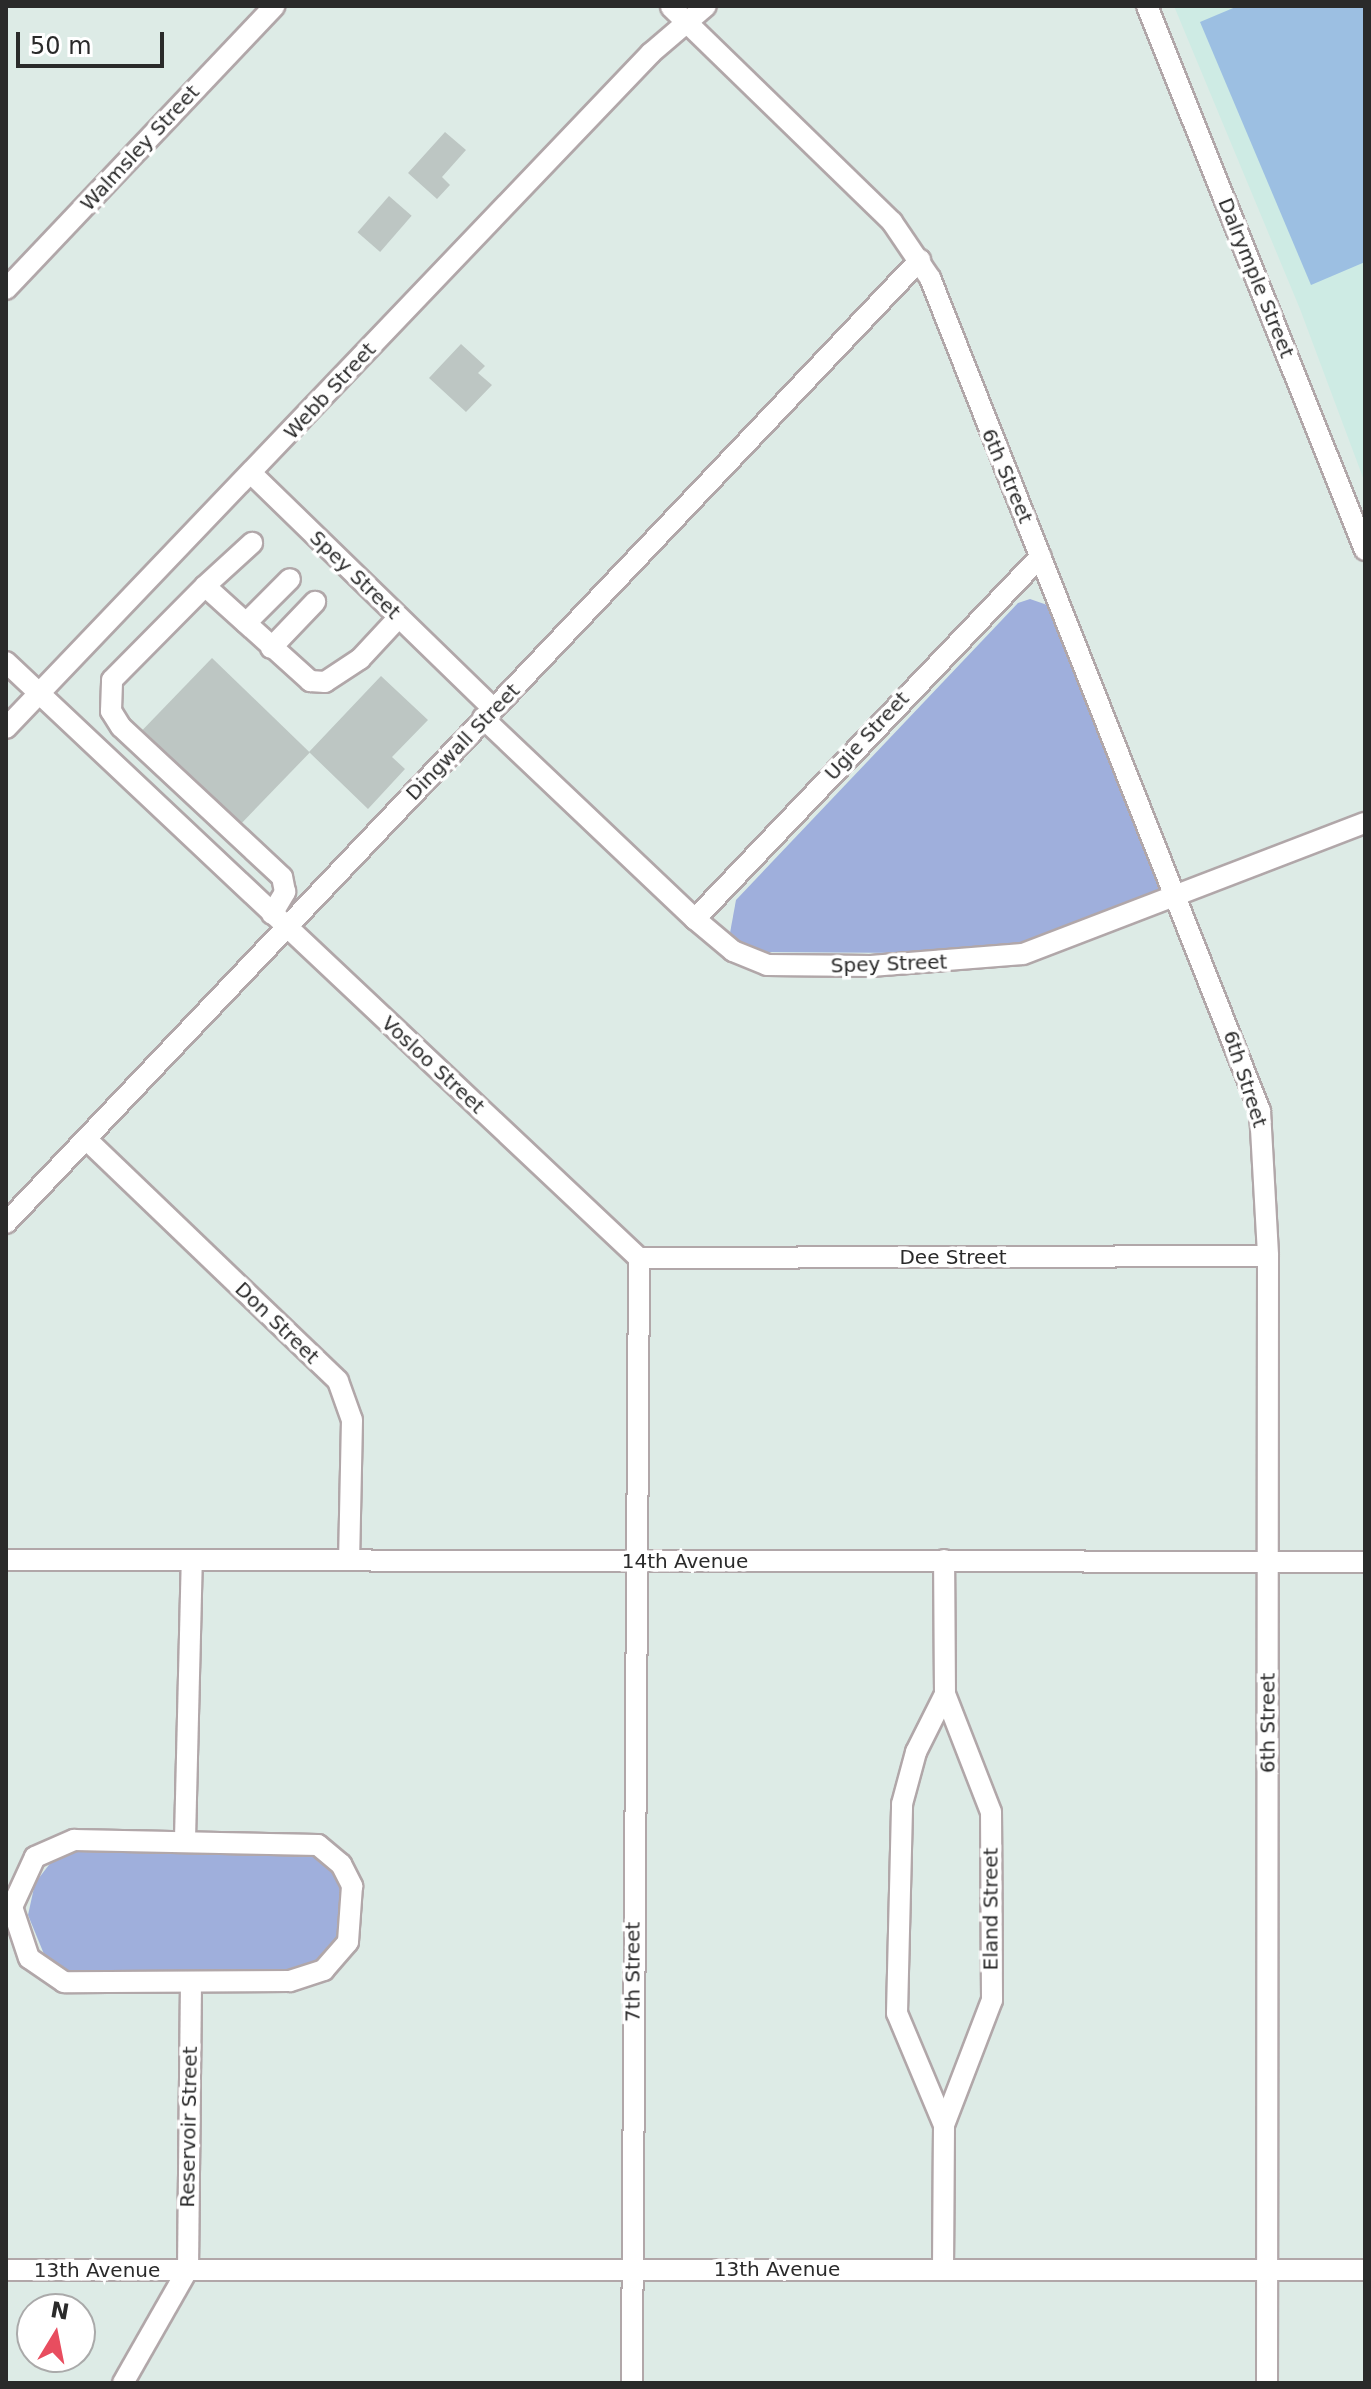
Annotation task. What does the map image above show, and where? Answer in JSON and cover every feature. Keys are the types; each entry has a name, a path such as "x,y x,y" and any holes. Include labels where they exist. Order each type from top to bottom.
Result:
{"street":[{"name":"Walmsley Street","path":"6,289 275,6"},
{"name":"Webb Street","path":"6,728 651,53 689,25 706,6"},
{"name":"Dalrymple Street","path":"1147,6 1365,550"},
{"name":"Webb Street","path":"651,53 672,7"},
{"name":"6th Street","path":"672,7 892,222 920,260 1041,556 1260,1111 1268,1256 1267,2383"},
{"name":"Dingwall Street","path":"6,1223 920,260"},
{"name":"Spey Street","path":"252,474 399,617 488,713 695,919 754,962 871,966 1023,954 1177,900 1365,823"},
{"path":"252,543 112,680 111,711 282,877 285,892 272,914"},
{"name":"Ugie Street","path":"695,919 1041,556"},
{"path":"246,623 290,579"},
{"path":"205,586 300,677 325,682 360,659 399,617"},
{"path":"271,648 315,602"},
{"name":"Vosloo Street","path":"6,662 639,1258"},
{"name":"Don Street","path":"86,1139 338,1381 352,1420 349,1559"},
{"name":"Dee Street","path":"639,1258 1268,1256"},
{"path":"634,1562 639,1258"},
{"name":"14th Avenue","path":"6,1560 1365,1562"},
{"name":"Eland Street","path":"943,2269 944,2125 992,2000 989,1800 945,1694 944,1560"},
{"path":"185,1839 192,1561"},
{"name":"7th Street","path":"632,2383 634,1562"},
{"name":"Eland Street","path":"944,2125 897,2013 902,1804 916,1752 945,1694"},
{"path":"74,1840 308,1841 341,1864 354,1897 348,1942 324,1970 290,1981 191,1985 64,1982 29,1958 12,1907 19,1881 46,1848 74,1840"},
{"name":"Reservoir Street","path":"188,2269 191,1985"},
{"name":"13th Avenue","path":"123,2383 188,2269"},
{"name":"13th Avenue","path":"6,2270 1365,2270"}],"shaded area":[{"path":"1174,6 1365,6 1365,483 1300,309"},
{"path":"1238,6 1365,6 1365,262 1311,285 1200,22"},
{"path":"1030,599 1053,607 1163,879 1156,900 1053,942 916,953 750,952 730,933 736,900 1018,603"},
{"path":"74,1852 305,1853 324,1860 337,1874 350,1914 333,1958 289,1974 69,1971 46,1959 28,1915 35,1883 52,1861"}],"building":[{"path":"445,132 466,150 442,177 450,185 437,199 408,173"},
{"path":"389,196 412,216 380,252 358,232"},
{"path":"461,344 485,366 478,373 492,385 466,412 429,378"},
{"path":"212,658 310,752 240,824 143,730"},
{"path":"381,676 428,720 392,757 405,769 368,809 309,752"}]}
